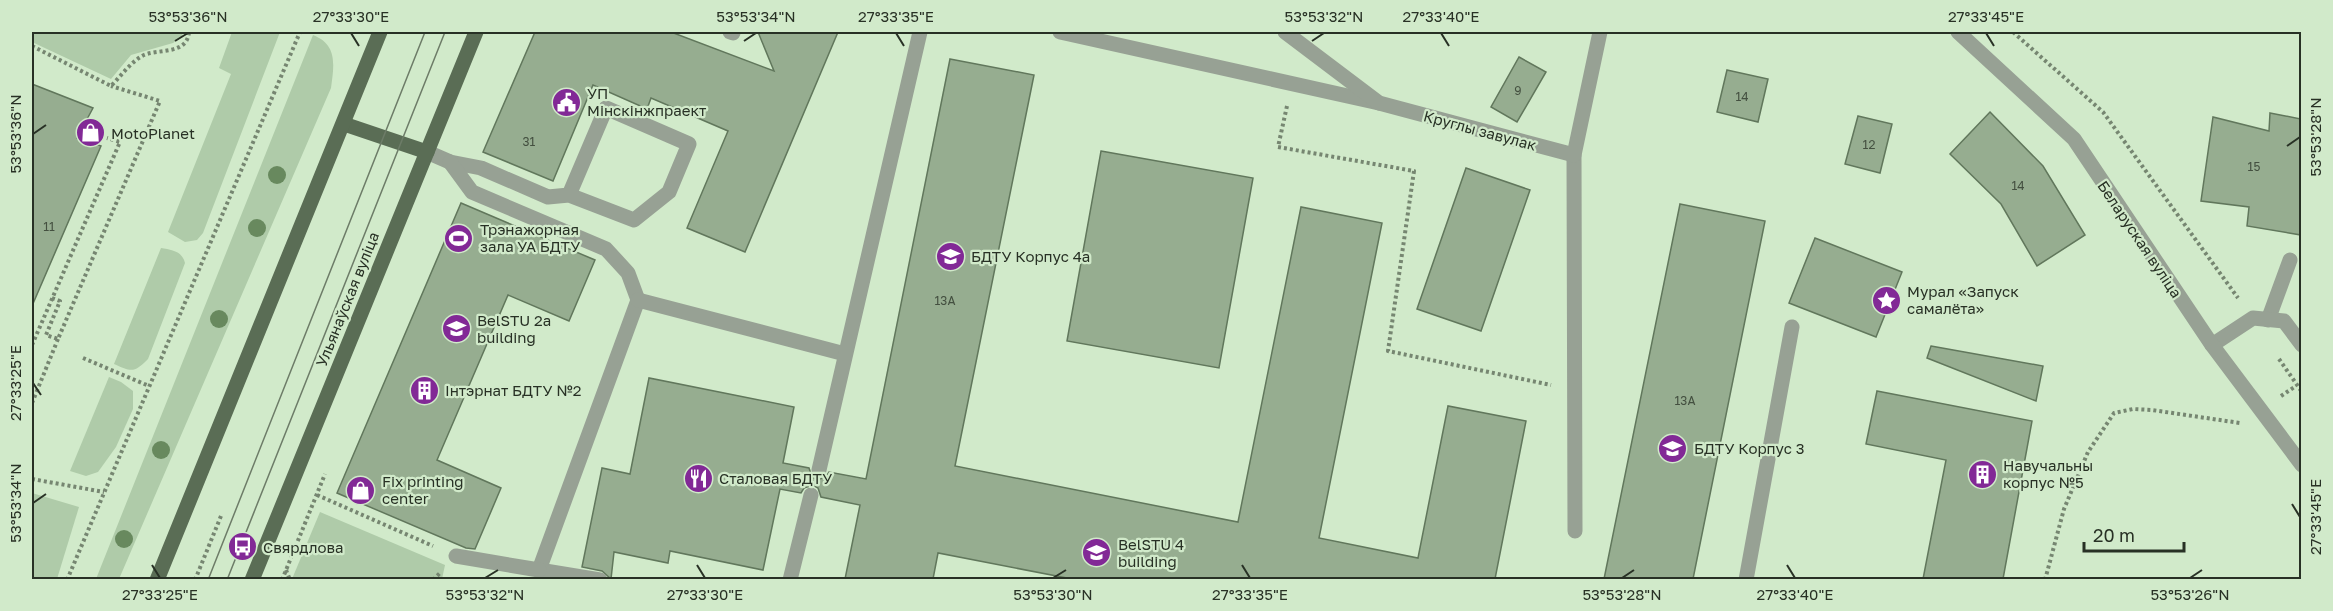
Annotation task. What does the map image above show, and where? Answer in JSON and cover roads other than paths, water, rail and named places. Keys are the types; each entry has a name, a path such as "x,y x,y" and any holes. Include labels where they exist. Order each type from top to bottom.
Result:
{"main road":[{"path":"157,579 380,32"},
{"name":"Ульянаўская вуліца","path":"252,579 476,32"},
{"path":"344,124 427,152"}],"street":[{"path":"819,470 920,32"},
{"path":"1060,32 1379,103"},
{"name":"Круглы завулак","path":"1285,32 1379,103 1574,155"},
{"path":"1575,531 1574,155 1599,32"},
{"name":"Беларуская вуліца","path":"1958,32 2074,139 2211,345 2301,465"},
{"path":"427,152 450,162 481,168 548,197 569,195 634,220 669,192 689,144 606,108 569,195"},
{"path":"450,162 472,192 606,249 628,273 638,300 539,570"},
{"path":"2260,319 2290,260"},
{"path":"638,300 845,354"},
{"path":"2211,345 2260,319 2284,321 2301,345"},
{"path":"1746,579 1792,327"},
{"path":"790,579 811,495"},
{"path":"456,556 600,579"}],"tram line":[{"path":"208,580 425,32"},
{"path":"227,580 445,32"}],"place":[{"name":"УП Мінскінжпраект","path":"566,102"},
{"name":"MotoPlanet","path":"90,133"},
{"name":"Трэнажорная зала УА БДТУ","path":"459,238"},
{"name":"БДТУ Корпус 4а","path":"950,256"},
{"name":"Мурал «Запуск самалёта»","path":"1886,300"},
{"name":"BelSTU 2a building","path":"456,329"},
{"name":"Інтэрнат БДТУ №2","path":"424,390"},
{"name":"БДТУ Корпус 3","path":"1673,448"},
{"name":"Навучальны корпус №5","path":"1982,474"},
{"name":"Сталовая БДТУ","path":"698,478"},
{"name":"Fix printing center","path":"361,490"},
{"name":"Свярдлова","path":"242,547"},
{"name":"BelSTU 4 building","path":"1097,553"}]}
